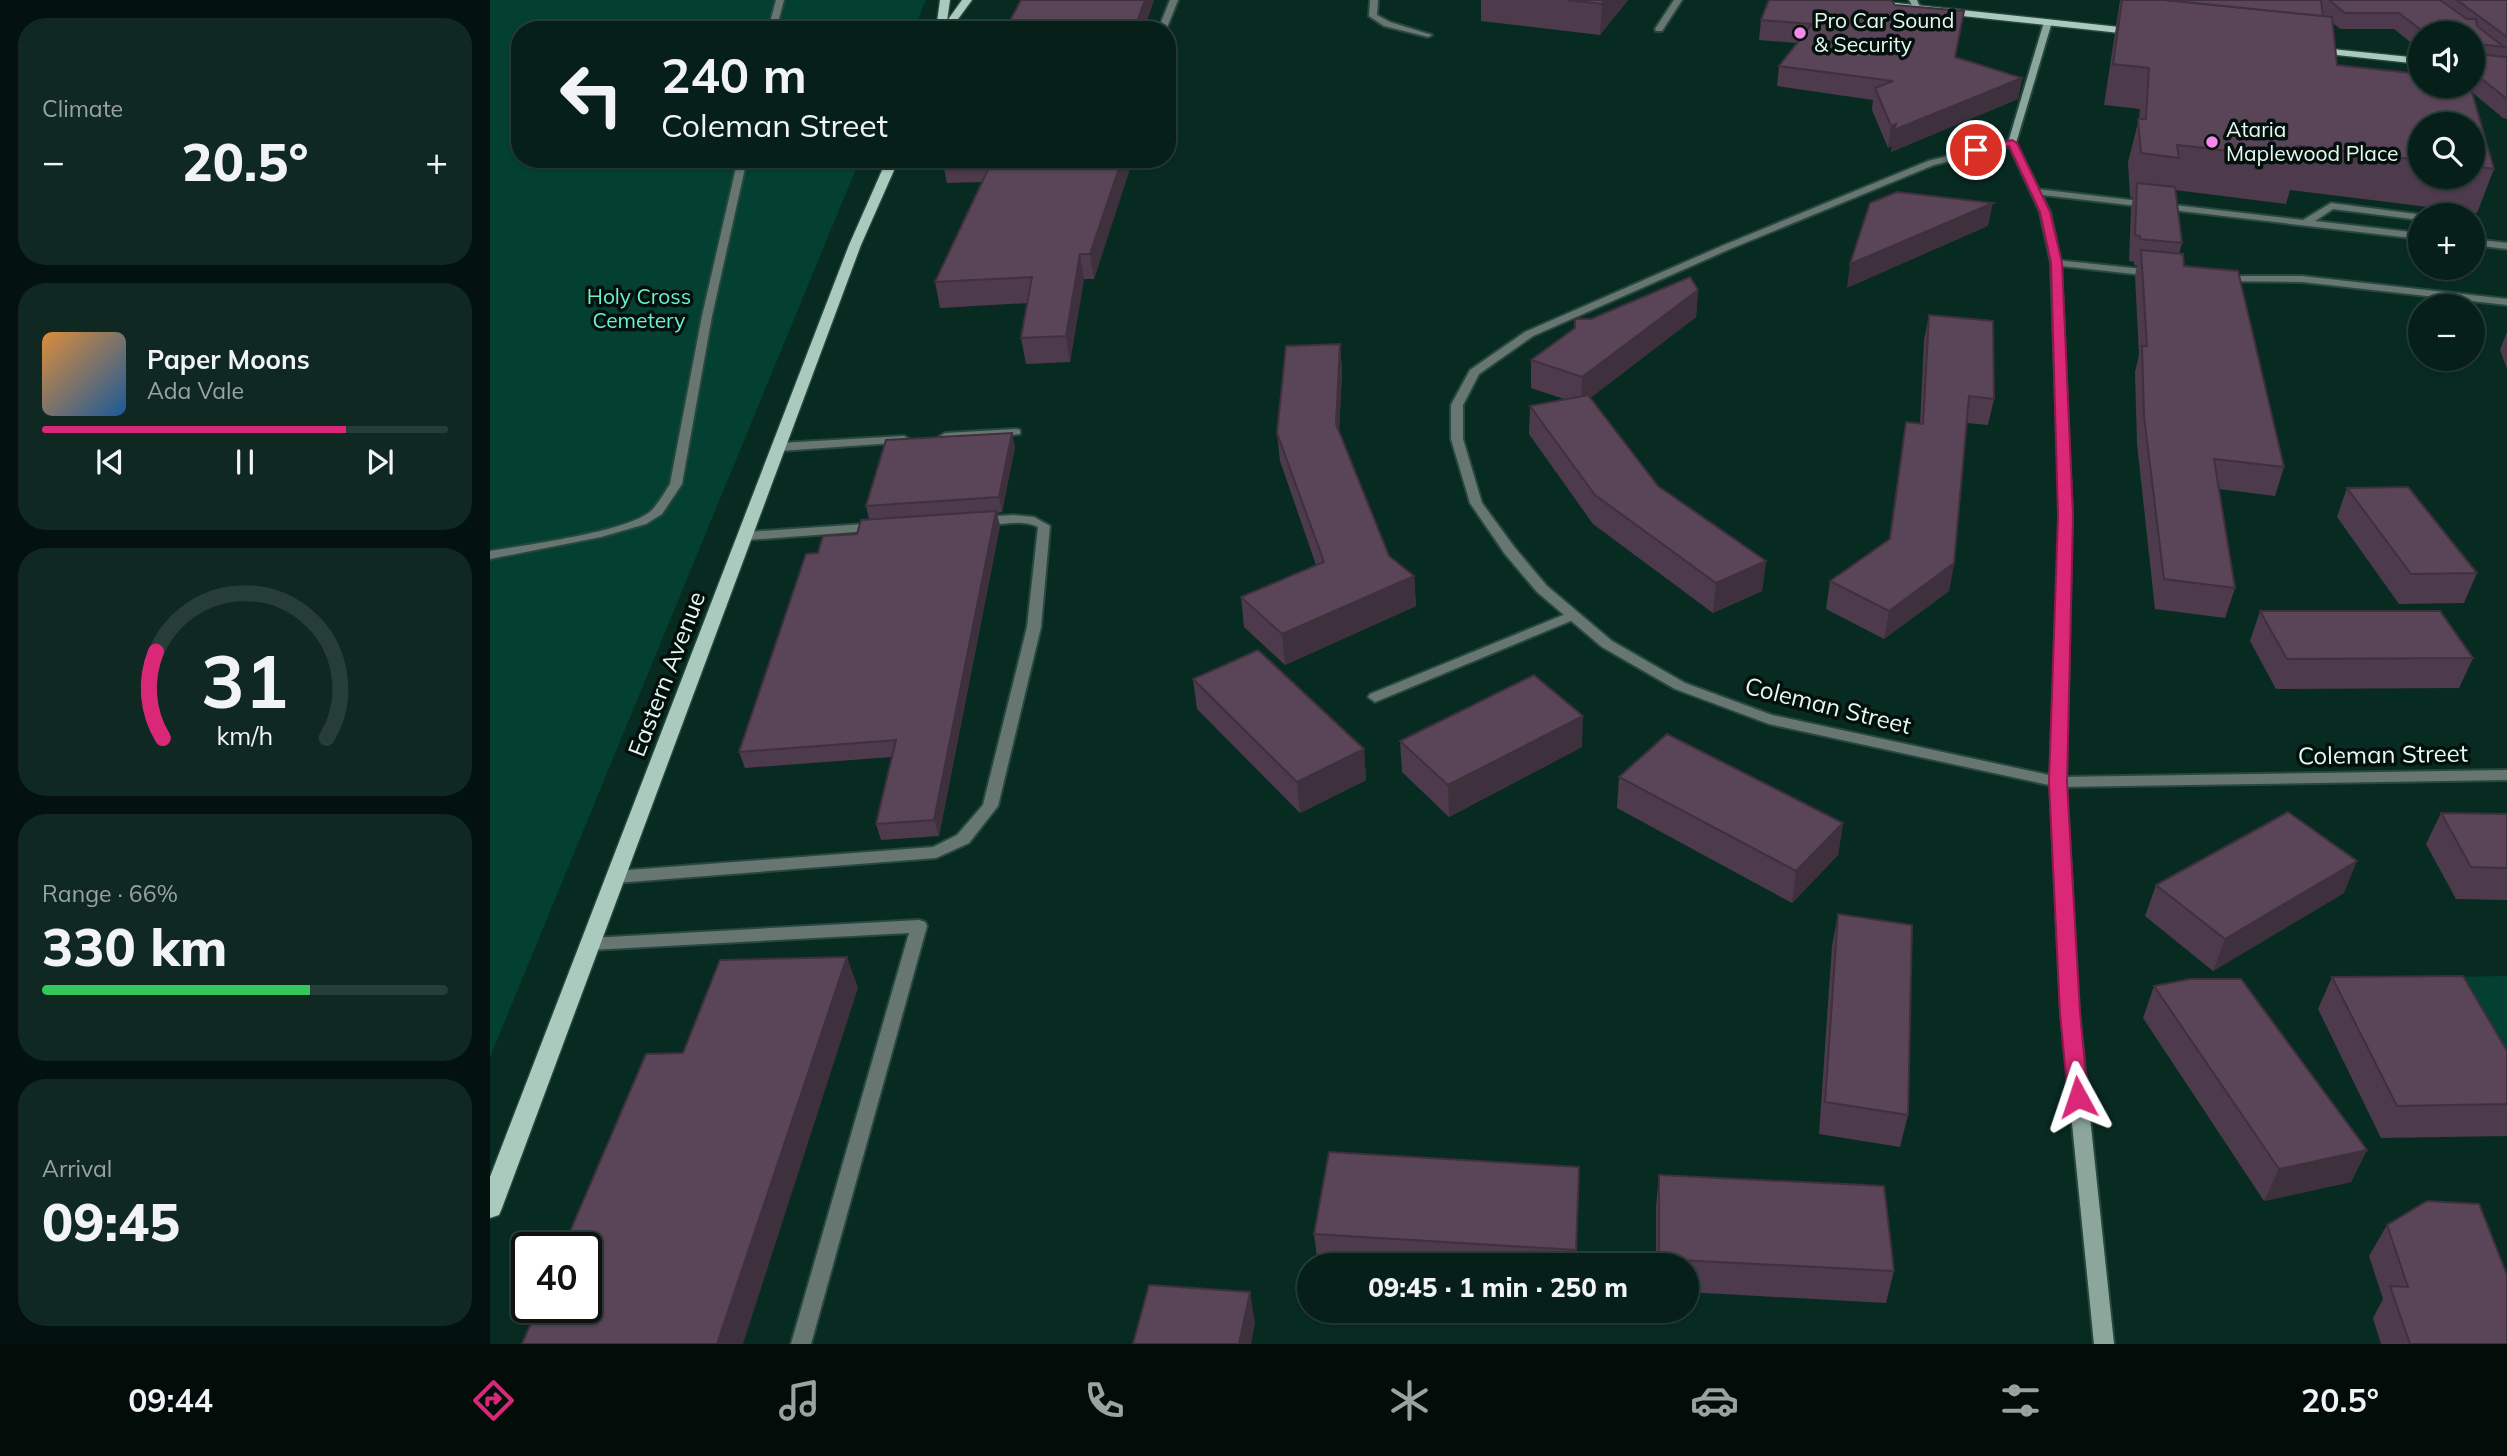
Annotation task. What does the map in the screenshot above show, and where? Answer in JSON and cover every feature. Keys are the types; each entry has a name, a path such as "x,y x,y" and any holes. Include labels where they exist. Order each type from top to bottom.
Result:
{"main road":[{"path":"944,21 945,0"},
{"path":"950,21 967,0"},
{"path":"1843,0 1915,4 2152,33"},
{"path":"2296,48 2408,60"},
{"name":"Eastern Avenue","path":"490,1208 747,536 855,245 889,168"}],"street":[{"path":"774,21 780,0"},
{"path":"1165,21 1174,0"},
{"path":"1374,0 1373,16 1387,23 1429,35"},
{"path":"1660,29 1678,0"},
{"path":"2048,22 2012,143 2045,212 2056,263 2066,516 2058,782 2070,1013 2104,1344"},
{"name":"Coleman Street","path":"2012,143 1931,163 1727,247 1529,334 1474,372 1457,405 1457,439 1476,503 1542,589 1607,644 1680,686 1769,719 2058,782 2507,775"},
{"path":"490,555 625,526 652,517 665,503 676,484 707,316 741,168"},
{"path":"2037,192 2408,235"},
{"path":"2305,223 2331,206 2408,216"},
{"path":"2485,243 2507,246"},
{"path":"2056,263 2164,274"},
{"path":"2204,278 2245,281 2302,279 2507,303"},
{"path":"937,437 1016,432"},
{"path":"780,447 924,438"},
{"path":"616,877 936,852 963,839 990,806 1034,627 1044,526 1037,520 1018,518 970,522"},
{"path":"747,536 888,527"},
{"path":"1375,696 1573,615"},
{"path":"591,944 919,926 802,1344"}],"green space":[{"name":"Holy Cross Cemetery","path":"490,0 926,0 917,21 511,21 511,168 856,168 490,1057"},
{"path":"2507,976 2507,1071 2449,977"}],"building":[{"path":"1021,0 1145,0 1137,21 1010,21"},
{"path":"1568,0 1605,0 1602,4"},
{"path":"1769,0 1891,0 1895,5 1964,11 1955,57 2022,78 1894,130 1896,124 1891,126 1875,88 1893,81 1779,66 1812,24 1761,20"},
{"path":"2122,0 2165,0 2332,17 2337,65 2408,73 2408,98 2473,98 2478,112 2408,112 2408,159 2298,146 2300,159 2177,145 2179,158 2141,153 2138,119 2146,119 2149,68 2113,64"},
{"path":"2165,0 2321,0 2323,16"},
{"path":"2329,0 2440,0 2467,19 2476,21 2409,21 2399,13 2345,13"},
{"path":"2457,0 2507,0 2507,37"},
{"path":"2485,32 2504,47 2485,45"},
{"path":"2485,55 2507,57 2507,99 2485,82"},
{"path":"2485,138 2494,169 2485,168"},
{"path":"989,168 1119,168 1090,254 1080,254 1066,336 1021,338 1032,277 935,282"},
{"path":"2137,183 2175,187 2182,243 2140,239 2140,236 2135,235"},
{"path":"1897,192 1993,203 1850,264 1870,203"},
{"path":"2141,250 2183,254 2184,266 2238,271 2284,467 2214,459 2235,588 2164,579 2144,416 2142,346 2147,346"},
{"path":"1690,277 1698,290 1582,377 1531,360 1575,328 1575,319 1591,319"},
{"path":"1929,315 1993,321 1994,399 1969,396 1954,563 1889,611 1830,581 1890,539 1906,422 1923,424"},
{"path":"1340,344 1336,424 1389,556 1414,576 1282,634 1241,597 1324,562 1277,433 1286,346"},
{"path":"1588,395 1658,486 1766,561 1716,583 1595,495 1530,406"},
{"path":"1012,433 999,497 866,506 886,440"},
{"path":"2408,487 2477,573 2411,574 2347,488"},
{"path":"996,511 934,820 876,824 896,740 739,752 806,554 818,553 823,536 857,534 861,520"},
{"path":"2260,611 2440,611 2473,658 2287,659"},
{"path":"1258,650 1364,749 1297,782 1193,679"},
{"path":"1534,675 1583,716 1448,785 1400,741"},
{"path":"1667,734 1843,823 1796,871 1619,777"},
{"path":"2288,812 2357,861 2225,939 2156,885"},
{"path":"2441,813 2507,814 2507,868 2471,867"},
{"path":"1838,914 1912,925 1908,1115 1825,1102"},
{"path":"847,957 717,1344 522,1344 531,1323 602,1323 602,1232 570,1232 646,1054 683,1053 720,960"},
{"path":"2463,976 2507,1051 2507,1104 2397,1106 2332,977"},
{"path":"2190,979 2241,979 2367,1150 2279,1169 2154,986"},
{"path":"1329,1152 1579,1167 1576,1250 1314,1234"},
{"path":"1659,1175 1884,1186 1894,1271 1699,1261 1699,1253 1659,1253"},
{"path":"2427,1201 2479,1204 2507,1275 2507,1344 2410,1344 2390,1286 2408,1287 2387,1225"},
{"path":"1149,1285 1250,1292 1239,1344 1133,1344"}],"place":[{"name":"Pro Car Sound & Security","path":"1800,33"},
{"name":"Ataria Maplewood Place","path":"2212,142"}],"route":[{"path":"1976,150 2012,143 2045,212 2056,263 2066,516 2058,782 2070,1013 2078,1097"}]}
